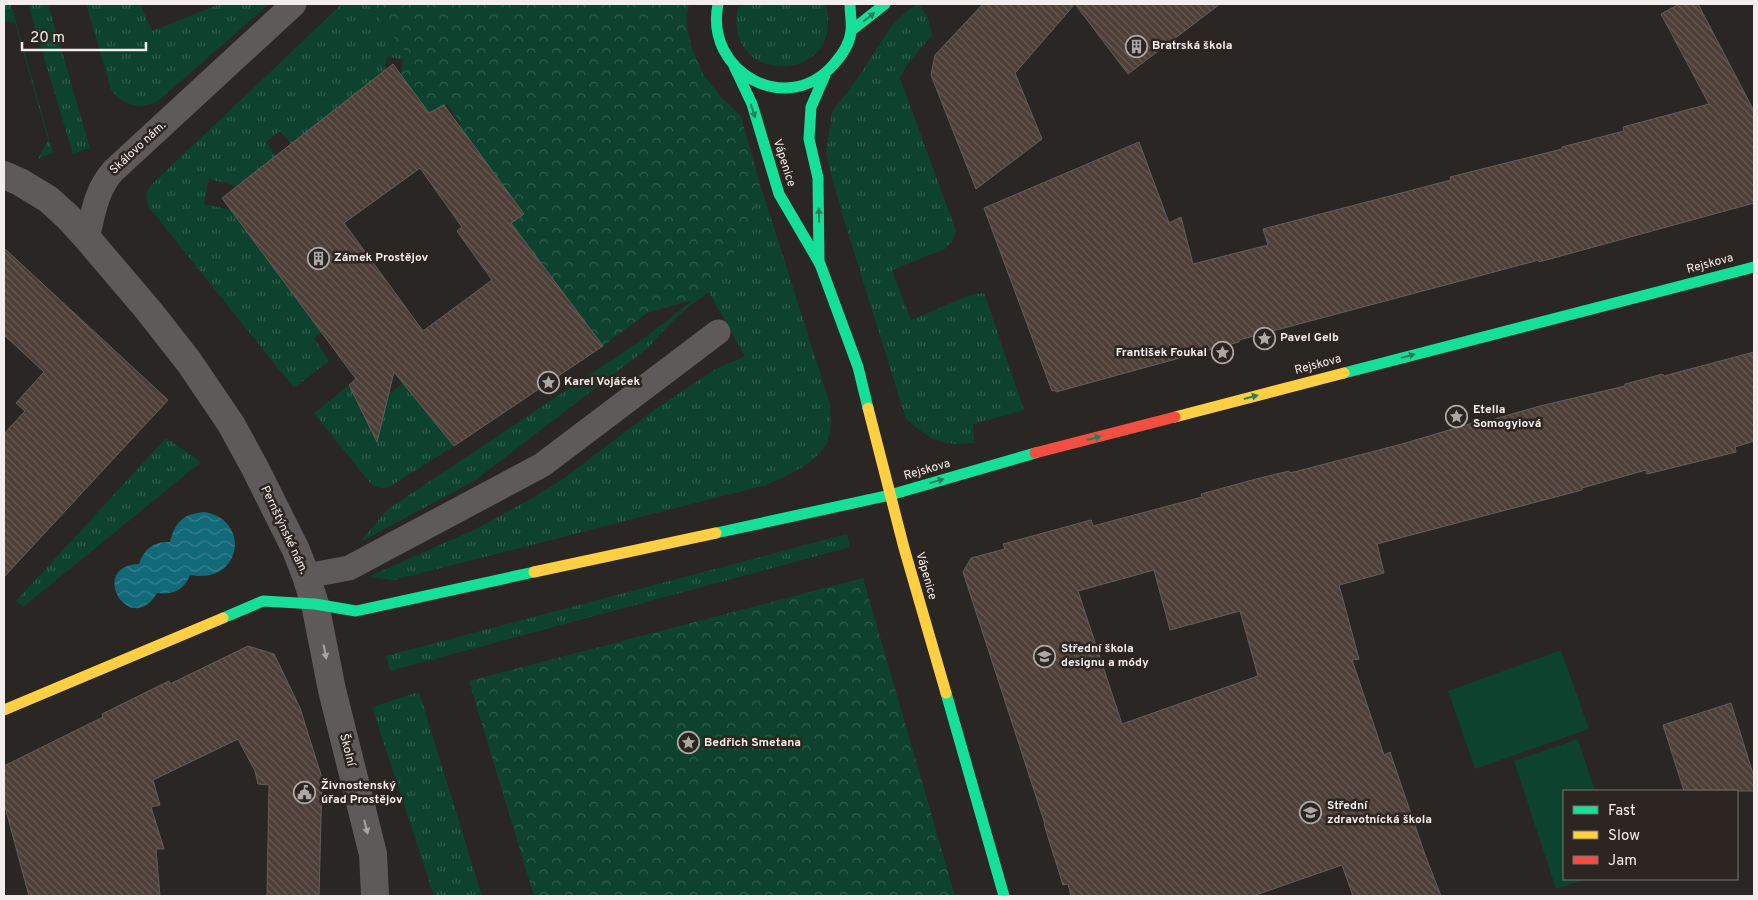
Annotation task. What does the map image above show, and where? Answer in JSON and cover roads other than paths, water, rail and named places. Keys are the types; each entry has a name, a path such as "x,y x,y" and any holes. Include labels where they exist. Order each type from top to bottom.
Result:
{"street":[{"path":"718,4 716,17 718,39 727,58 742,74 756,82 782,89 805,85 825,75 841,59 852,30 850,4"},
{"path":"852,30 885,4"},
{"name":"Vápenice","path":"734,66 752,104 779,194 820,264 858,367 904,548 1004,896"},
{"name":"Vápenice","path":"820,264 818,178 809,139 811,107 825,75"},
{"path":"4,175 20,182 48,199 68,216 88,238"},
{"name":"Pernštýnské nám.","path":"88,238 189,362 231,424 296,550 315,604"},
{"name":"Rejskova","path":"315,604 356,611 890,495 1023,456 1754,267"},
{"path":"4,710 263,601 315,604"},
{"name":"Školní","path":"315,604 331,682 372,854 375,896"}],"lane":[{"name":"Skálovo nám.","path":"88,238 99,192 105,180 294,4"},
{"path":"306,576 349,568 542,465 718,332"}],"water":[{"path":"204,512 219,517 229,526 234,538 235,550 230,561 221,570 208,575 190,575 184,585 177,591 157,593 146,605 135,608 126,605 118,596 115,586 116,576 124,568 139,564 150,547 159,543 170,542 177,524 185,517"}],"place":[{"name":"Bratrská škola","path":"1136,46"},
{"name":"Zámek Prostějov","path":"318,258"},
{"name":"Pavel Gelb","path":"1264,338"},
{"name":"František Foukal","path":"1223,353"},
{"name":"Karel Vojáček","path":"548,382"},
{"name":"Etella Somogyiová","path":"1457,417"},
{"name":"Střední škola designu a módy","path":"1045,656"},
{"name":"Bedřich Smetana","path":"688,743"},
{"name":"Živnostenský úřad Prostějov","path":"305,793"},
{"name":"Střední zdravotnícká škola","path":"1311,813"}]}
